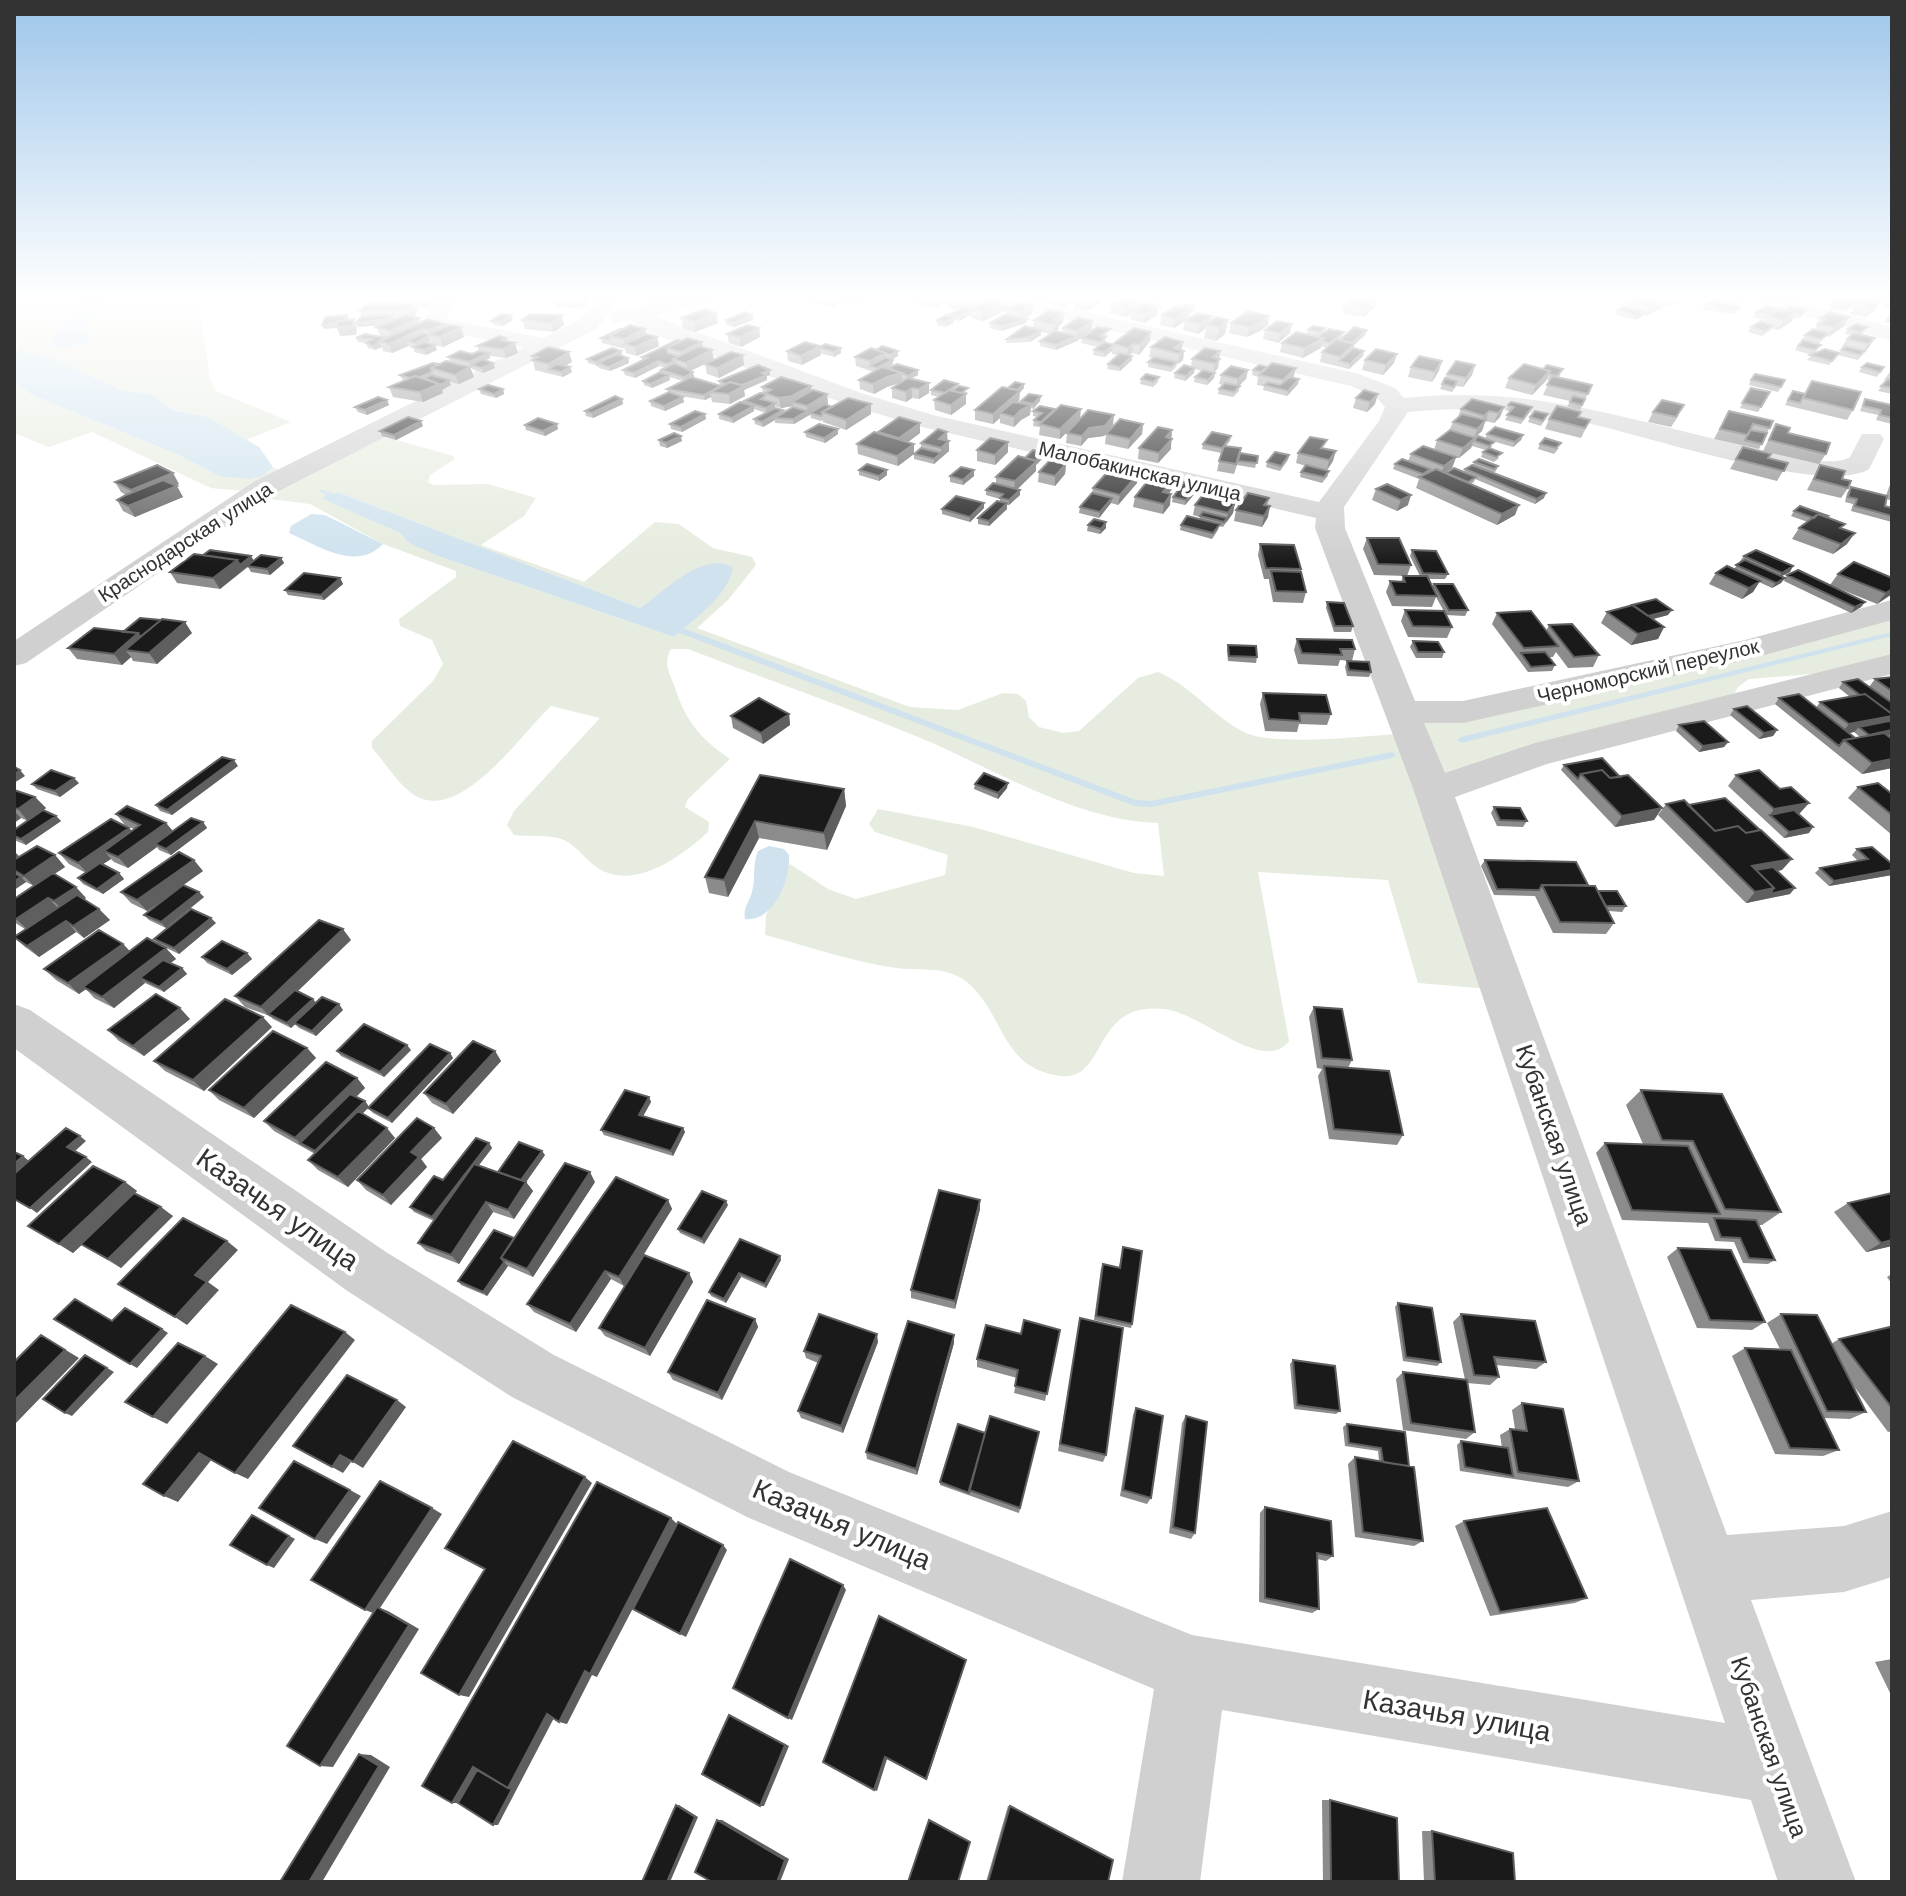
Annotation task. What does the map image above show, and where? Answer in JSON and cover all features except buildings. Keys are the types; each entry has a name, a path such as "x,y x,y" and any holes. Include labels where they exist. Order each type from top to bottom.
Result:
{"street":[{"name":"Краснодарская улица","path":"14,656 265,487 465,386"},
{"name":"Малобакинская улица","path":"820,386 927,421 1329,513"},
{"path":"1370,386 1386,393 1398,406"},
{"path":"1398,406 1464,398 1527,403 1834,470 1858,468 1863,464 1871,439"},
{"path":"1329,513 1337,494 1391,422 1398,406"},
{"name":"Кубанская улица","path":"1329,513 1330,528 1433,791 1817,1882"},
{"name":"Черноморский переулок","path":"1400,712 1463,712 1750,649 1892,610"},
{"path":"1433,791 1535,755 1892,664"},
{"name":"Казачья улица","path":"14,1023 366,1271 533,1376 769,1495 1192,1670 1776,1768"},
{"path":"1708,1570 1844,1559 1892,1544"},
{"path":"1161,1882 1192,1670"}],"shaded area":[{"path":"14,386 19,386 34,396 177,454 219,476 263,476 273,467 282,472 243,491 211,488 92,432 49,447 14,433"},
{"path":"113,386 214,386 216,391 291,422 246,440 208,417 173,410 151,394"},
{"path":"382,436 453,456 455,459 430,475 428,482 433,485 488,484 536,498 524,516 481,545 584,582 655,522 679,524 713,548 752,557 756,565 728,600 697,628 910,707 958,710 1003,693 1018,694 1026,701 1029,717 1039,727 1063,733 1079,731 1138,678 1158,672 1181,685 1222,718 1244,732 1258,736 1297,740 1399,734 1490,989 1418,983 1388,880 1258,872 1289,1041 1278,1050 1264,1051 1248,1047 1179,1013 1164,1009 1141,1010 1124,1017 1112,1028 1087,1067 1076,1074 1061,1076 1040,1071 1025,1062 1013,1049 975,990 953,974 863,962 765,935 766,915 790,864 828,889 856,899 945,875 948,855 875,832 869,824 878,809 973,827 1134,873 1164,876 1158,823 1128,820 1067,804 865,716 688,649 671,649 668,667 683,708 702,736 730,759 688,799 685,807 709,822 708,832 673,859 645,872 617,875 603,871 564,840 514,835 507,825 514,811 600,718 551,706 509,752 474,784 437,801 413,794 372,748 372,741 433,681 443,664 432,640 400,626 399,619 456,577 456,571 383,544 310,504 262,498","holes":["340,493 640,608 698,568 733,569 707,608 674,637 438,556 409,543 400,533 324,499"]},
{"path":"1892,618 1892,657 1837,672 1749,679 1738,687 1731,699 1440,775 1419,720"}],"water":[{"path":"19,386 113,386 151,394 173,410 208,417 259,447 273,467 263,476 249,479 219,476 177,454 34,396"},
{"path":"340,493 640,608 697,568 722,564 733,568 717,597 674,637 438,556 409,543 400,533 323,499 326,494"},
{"path":"311,514 325,515 383,544 361,556 349,556 325,550 289,533 291,526"},
{"path":"769,846 784,849 789,855 787,876 772,907 755,918 745,919 756,856 758,851"}],"waterway":[{"path":"322,491 340,498"},
{"path":"672,627 1135,803 1151,804 1392,755"},
{"path":"1461,740 1892,634"}]}
